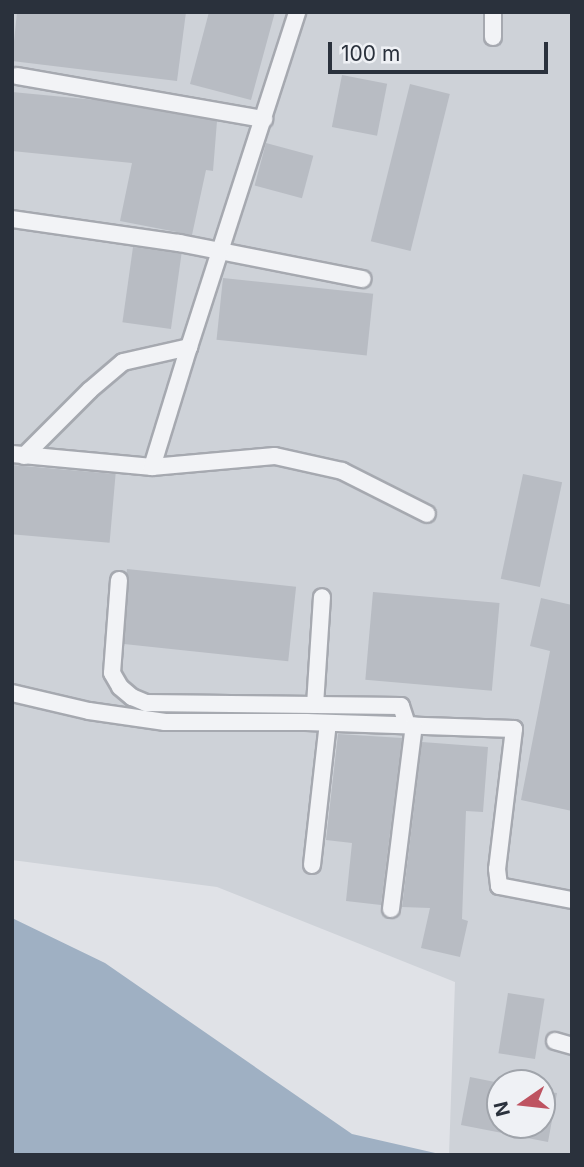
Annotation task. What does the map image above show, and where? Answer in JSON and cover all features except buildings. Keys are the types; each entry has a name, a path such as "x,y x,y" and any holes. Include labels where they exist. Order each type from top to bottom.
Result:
{"street":[{"path":"152,467 297,12"},
{"path":"493,12 493,37"},
{"path":"17,76 264,119"},
{"path":"12,219 179,243 218,253 362,279"},
{"path":"18,455 123,362 189,347"},
{"path":"18,455 152,467 275,456 342,471 427,514"},
{"path":"119,580 112,673 120,687 132,697 146,703 401,706 410,725 391,909"},
{"path":"315,705 322,597"},
{"path":"12,692 112,715 165,722 328,723 514,729 497,869 499,886 572,900"},
{"path":"312,865 328,723"},
{"path":"555,1041 572,1046"}],"shaded area":[{"path":"12,12 572,12 572,1155 449,1155 455,982 217,887 12,860"}],"water":[{"path":"12,918 105,963 352,1134 444,1155 12,1155"}]}
